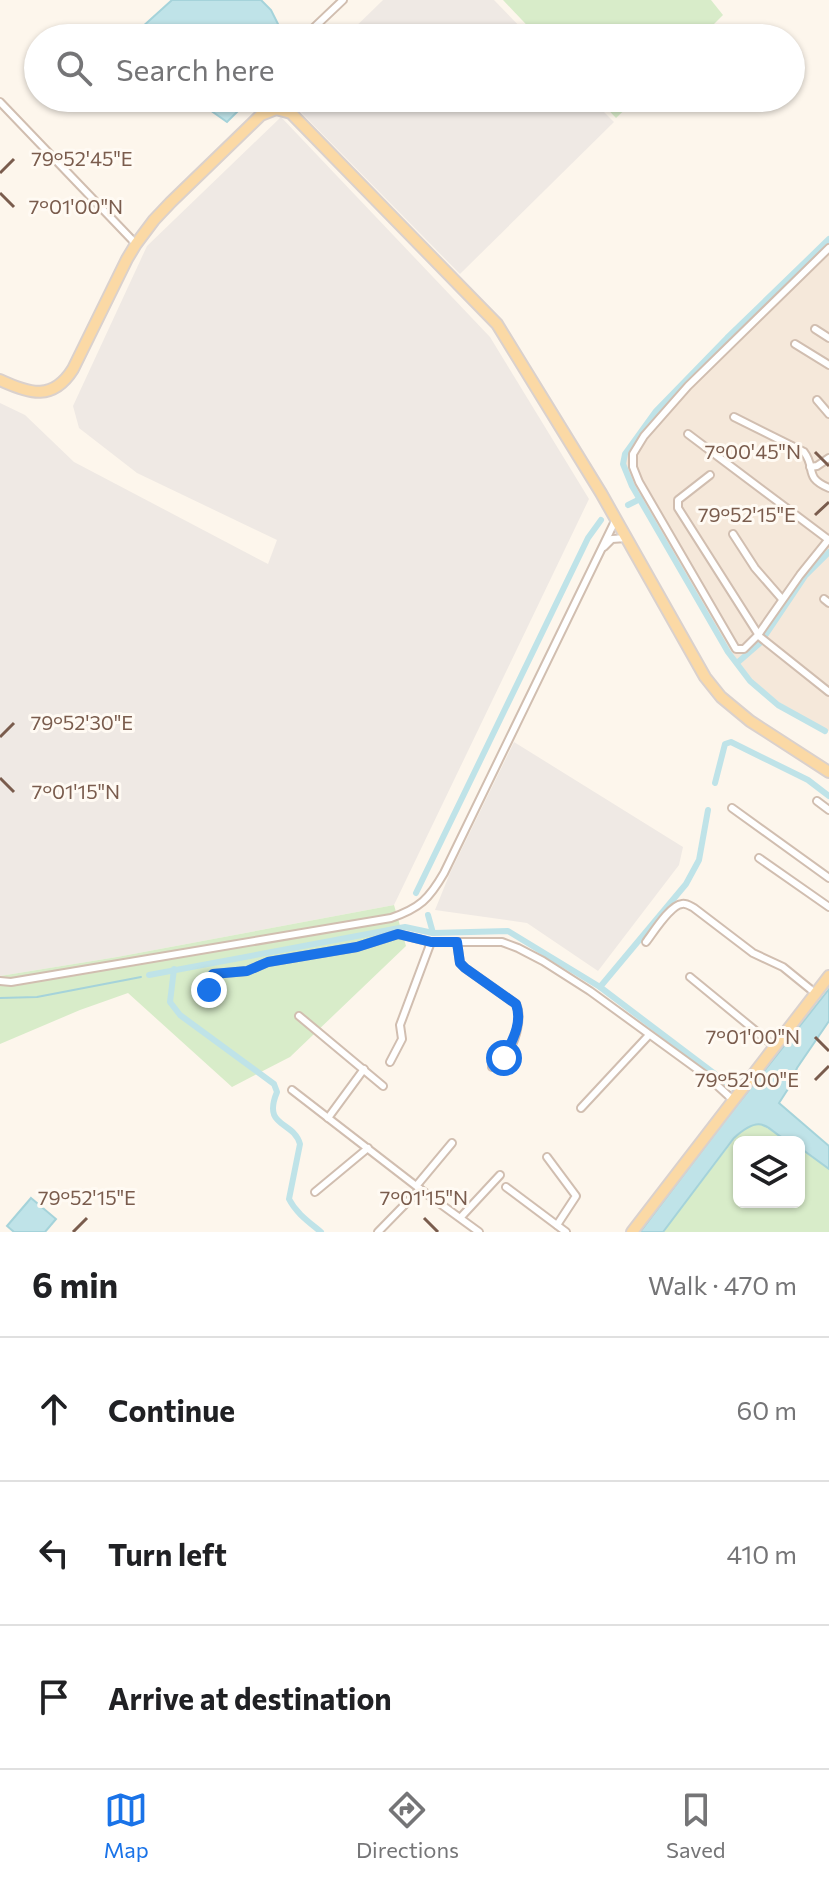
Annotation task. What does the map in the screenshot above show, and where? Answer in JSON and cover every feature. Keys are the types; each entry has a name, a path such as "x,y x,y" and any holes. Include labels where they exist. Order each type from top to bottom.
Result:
{"main road":[{"path":"0,380 31,393 51,391 66,380 136,244 154,220 261,115 268,112"},
{"path":"287,112 497,324 616,519 705,677 721,697 750,721 829,772"},
{"path":"632,1232 829,976"}],"street":[{"path":"318,24 343,0"},
{"path":"0,102 136,244"},
{"path":"688,434 829,540 782,599 761,638 744,649 736,649 639,482 633,467 633,454 644,436 688,386 829,248"},
{"path":"815,329 829,338"},
{"path":"795,344 829,365"},
{"path":"817,400 829,414"},
{"path":"734,417 804,452 813,479 829,488"},
{"path":"810,467 829,458"},
{"path":"710,475 678,500 678,508 761,638 829,692"},
{"path":"0,981 11,982 391,918 423,903 444,873 616,519"},
{"path":"733,534 755,568 782,599"},
{"path":"601,549 612,539 627,538"},
{"path":"817,801 829,810"},
{"path":"732,808 829,878"},
{"path":"759,858 829,907"},
{"path":"646,942 670,911 679,904 686,904 753,953 783,967 815,993"},
{"path":"209,990 207,983 213,974 247,971 268,962 357,947 398,934 431,942 502,942 543,961 590,991 734,1099"},
{"path":"390,1062 402,1039 400,1025 431,942"},
{"path":"457,942 460,963 516,1004 518,1010 515,1036 504,1058 492,1067"},
{"path":"690,977 774,1046"},
{"path":"299,1016 383,1086"},
{"path":"581,1108 649,1035"},
{"path":"328,1118 364,1069"},
{"path":"292,1090 479,1232"},
{"path":"378,1232 452,1143"},
{"path":"315,1192 368,1148"},
{"path":"547,1157 576,1196 557,1225"},
{"path":"461,1217 500,1175"},
{"path":"506,1187 566,1232"}],"shaded area":[{"path":"383,0 494,0 517,24 358,24"},
{"path":"301,112 604,112 614,122 460,274"},
{"path":"281,117 490,337 589,499 394,905 0,976 0,403 25,415 74,462 268,564 277,540 137,473 79,428 73,406 147,246"},
{"path":"829,242 829,731 780,703 751,679 730,650 634,486 625,464 637,439 658,412 728,339"},
{"path":"514,742 683,847 679,865 598,971 527,923 435,910"}],"green space":[{"path":"503,0 711,0 723,15 714,24 526,24"},
{"path":"394,905 406,946 290,1057 232,1087 128,993 0,1044 0,976"},
{"path":"760,1124 781,1136 737,1136 746,1127"},
{"path":"733,1141 733,1208 805,1208 805,1151 829,1169 829,1232 663,1232"}],"water":[{"path":"172,0 261,0 278,24 145,24"},
{"path":"213,112 237,112 227,122"},
{"path":"829,989 829,1021 797,1068 779,1103 829,1146 829,1169 805,1151 805,1136 780,1136 762,1125 755,1125 733,1136 663,1232 640,1232"},
{"path":"31,1198 56,1219 45,1232 14,1232 7,1226"}],"waterway":[{"path":"825,731 778,705 750,681 728,652 632,486 623,464 625,454 656,411 829,239"},
{"path":"628,505 640,499"},
{"path":"416,893 588,538 601,520"},
{"path":"737,663 760,643 805,576 829,552"},
{"path":"715,783 725,744 731,742 808,780 829,796"},
{"path":"600,987 686,884 699,860 708,810"},
{"path":"428,915 433,933"},
{"path":"149,975 405,927 433,933 508,931 600,987 740,1093"},
{"path":"174,969 170,1002 180,1015 274,1084 277,1092 273,1112 300,1144 289,1199 299,1213 321,1232"},
{"path":"0,998 37,997 141,977"}],"route":[{"path":"209,990 207,983 213,974 247,971 268,962 357,947 398,934 431,942 457,942 460,963 516,1004 519,1017 515,1036 504,1058"}]}
